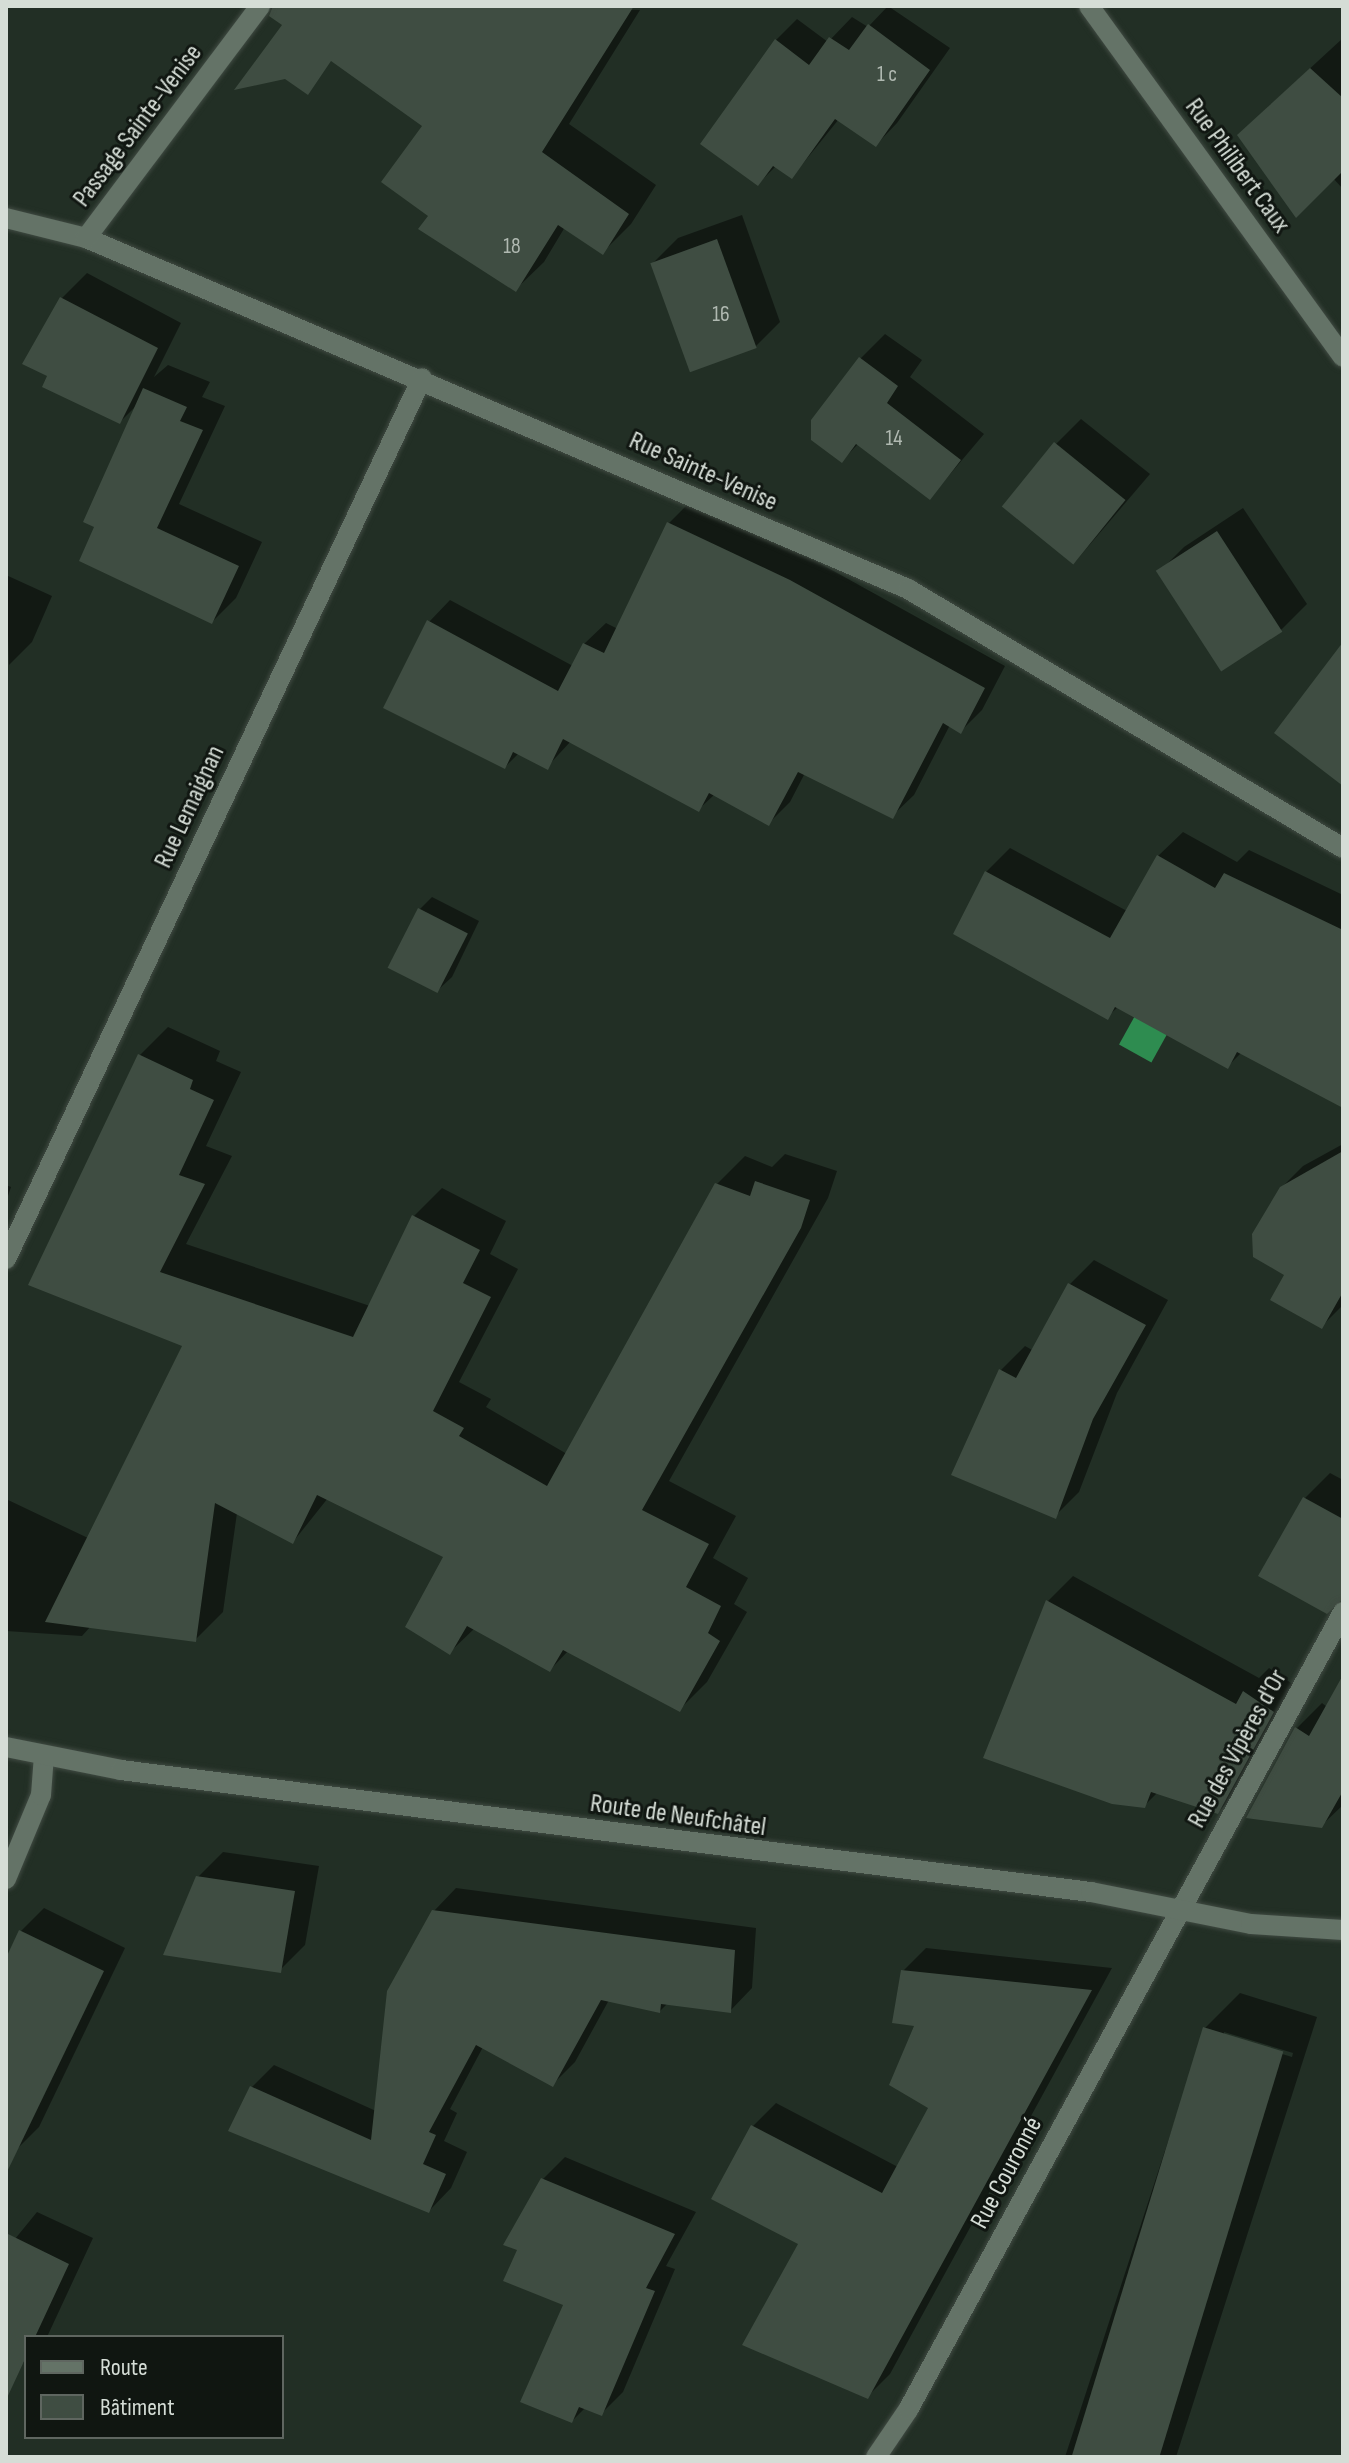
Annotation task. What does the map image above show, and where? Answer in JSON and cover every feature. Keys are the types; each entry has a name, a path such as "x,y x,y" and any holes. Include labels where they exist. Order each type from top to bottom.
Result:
{"street":[{"name":"Passage Sainte-Venise","path":"86,238 260,6"},
{"name":"Rue Philibert Caux","path":"1089,6 1343,357"},
{"name":"Rue Sainte-Venise","path":"6,218 86,238 422,378 908,589 1343,848"},
{"name":"Rue Lemaignan","path":"6,1259 422,378"},
{"name":"Rue des Vipères d'Or","path":"1178,1911 1343,1612"},
{"name":"Route de Neufchâtel","path":"6,1747 121,1770 808,1860 1091,1892 1251,1924 1343,1930"},
{"path":"6,1879 41,1795 44,1755"},
{"name":"Rue Couronné","path":"876,2457 908,2410 1178,1911"}],"shaded area":[{"path":"1152,985 1184,1003 1151,1062 1119,1044"}],"building":[{"path":"273,6 634,6 542,152 629,214 603,255 558,225 516,292 418,229 428,216 381,182 422,126 331,61 308,95 285,79 234,90 282,25 269,16"},
{"path":"868,24 930,70 876,147 835,119 792,179 773,166 758,186 700,144 775,39 809,65 829,37 849,50"},
{"path":"1310,68 1343,98 1343,171 1296,218 1237,135"},
{"path":"717,239 757,348 690,372 650,263"},
{"path":"60,297 158,348 120,424 42,387 47,376 22,364"},
{"path":"859,357 898,386 887,403 961,460 930,500 856,444 842,463 811,440 811,420"},
{"path":"143,388 187,407 180,421 203,430 157,528 239,566 212,624 79,561 94,527 83,522"},
{"path":"1054,442 1125,500 1073,564 1002,507"},
{"path":"667,522 790,580 985,688 961,734 943,723 893,819 798,772 769,826 709,793 699,812 563,739 548,770 513,752 505,769 383,708 427,620 558,691 583,643 604,653"},
{"path":"1217,531 1282,632 1221,671 1156,571"},
{"path":"1343,642 1343,786 1274,733"},
{"path":"1157,855 1215,888 1224,873 1343,930 1343,1108 1237,1052 1228,1069 1115,1007 1108,1020 953,934 985,871 1110,938"},
{"path":"418,908 468,933 437,993 388,968"},
{"path":"138,1054 193,1080 190,1089 214,1100 179,1175 205,1184 160,1272 353,1337 412,1215 480,1250 463,1283 491,1297 433,1411 464,1428 459,1436 547,1486 715,1183 750,1196 755,1181 810,1200 801,1228 642,1510 709,1544 686,1587 721,1606 708,1633 720,1641 680,1712 563,1650 550,1672 467,1626 450,1655 405,1627 443,1557 317,1495 293,1544 215,1503 196,1642 45,1622 182,1346 28,1285"},
{"path":"1343,1151 1343,1292 1322,1329 1270,1300 1284,1275 1253,1257 1252,1234 1280,1187"},
{"path":"1068,1283 1146,1325 1093,1419 1056,1519 951,1475 999,1369 1016,1378"},
{"path":"1303,1497 1343,1519 1343,1599 1327,1614 1258,1576"},
{"path":"1046,1600 1236,1704 1243,1691 1274,1712 1218,1814 1151,1792 1145,1808 1112,1804 983,1758"},
{"path":"1343,1675 1343,1791 1322,1828 1246,1818 1295,1727 1309,1736"},
{"path":"196,1876 295,1891 281,1973 163,1955"},
{"path":"432,1910 735,1950 731,2013 661,2004 660,2013 601,2000 553,2087 476,2045 429,2132 436,2135 423,2164 446,2174 429,2213 228,2131 250,2086 371,2140 387,1991"},
{"path":"19,1930 104,1971 6,2174 6,1958"},
{"path":"901,1970 1092,1990 868,2399 742,2345 798,2244 711,2199 751,2125 882,2193 928,2108 889,2085 914,2026 892,2023"},
{"path":"1203,2027 1283,2052 1159,2457 1072,2457"},
{"path":"541,2178 675,2234 646,2288 655,2291 602,2416 579,2407 572,2423 520,2402 563,2305 503,2281 517,2250 503,2245"},
{"path":"6,2233 69,2264 36,2335 24,2335 24,2361 6,2400"}]}
